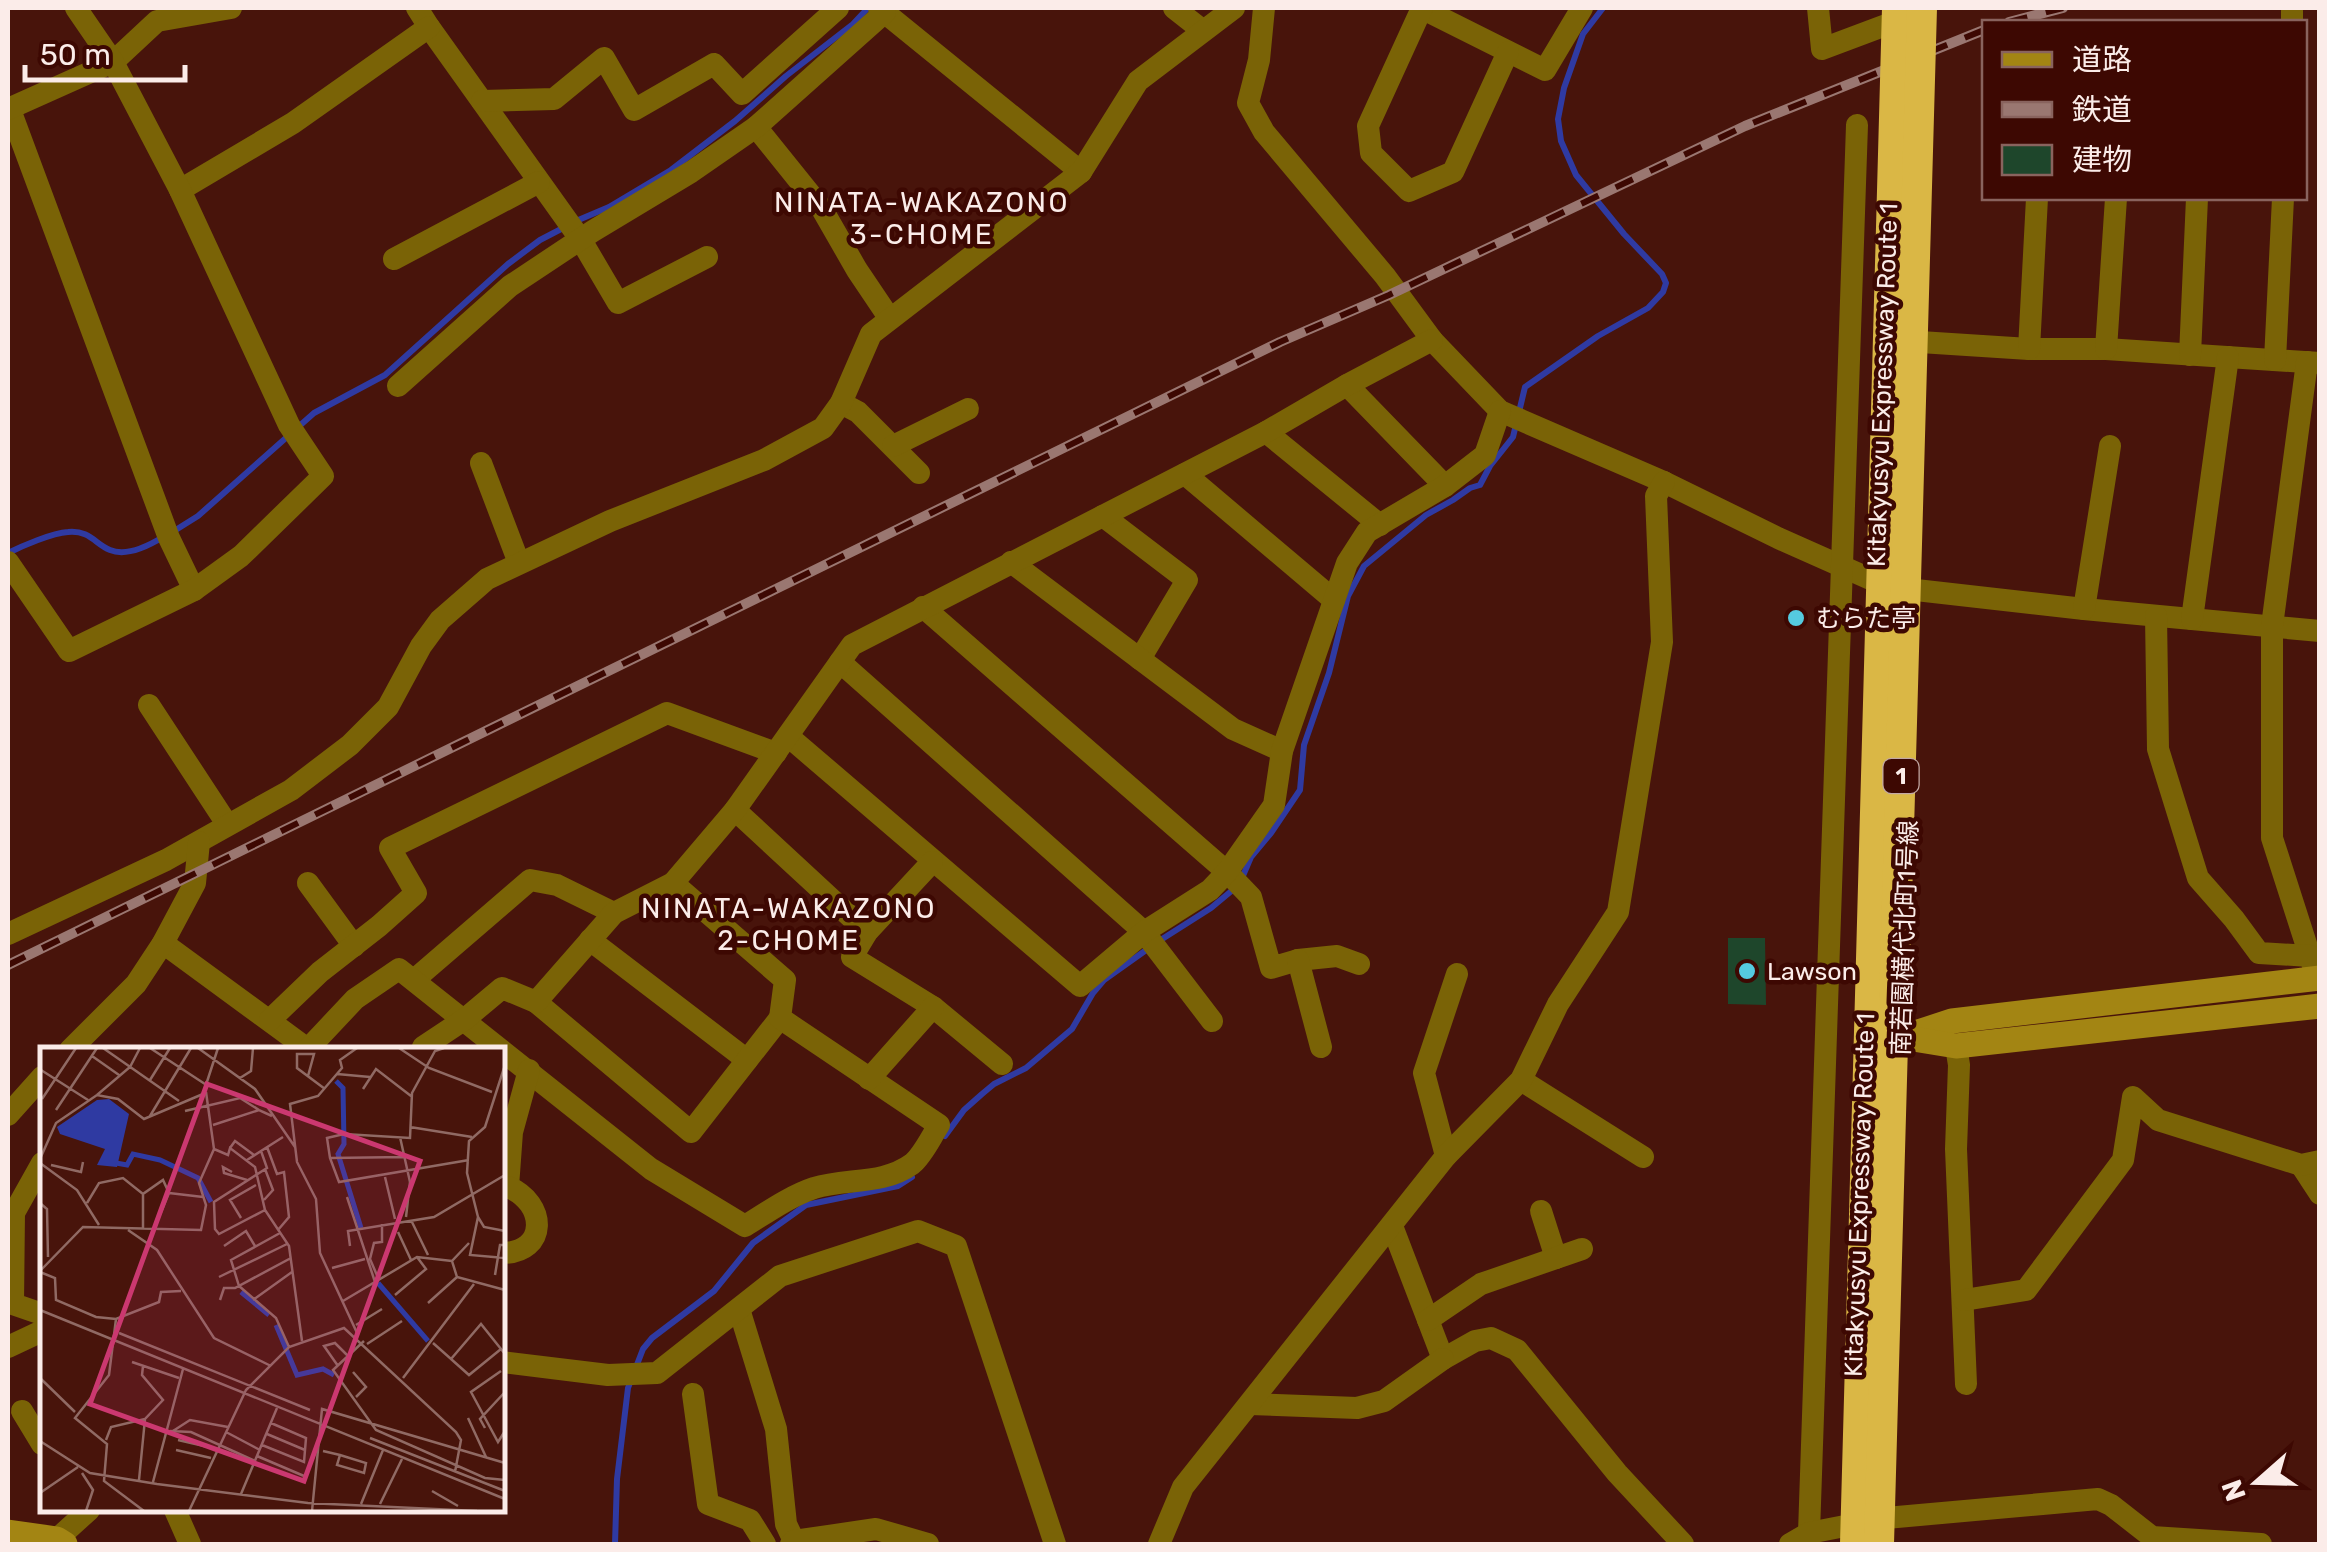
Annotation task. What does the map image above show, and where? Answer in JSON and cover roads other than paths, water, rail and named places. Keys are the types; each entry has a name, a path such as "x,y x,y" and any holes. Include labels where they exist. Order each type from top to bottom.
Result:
{"highway":[{"name":"Kitakyusyu Expressway Route 1","path":"1852,1538 1898,8"},
{"name":"Kitakyusyu Expressway Route 1","path":"1883,1536 1922,8"}],"street":[{"path":"8,562 69,651 194,590 241,556 323,476 289,425 180,190 113,62 76,8"},
{"path":"194,590 169,538 8,108 113,62 158,21 232,8"},
{"path":"482,102 554,99 604,58 634,110 714,64 742,94 838,8"},
{"path":"1174,8 1202,30"},
{"path":"8,934 199,842 291,790 350,745 388,707 440,620 487,579 610,521 764,460 823,428 841,402 871,334 1081,172 1138,81 1234,8"},
{"path":"1264,8 1259,60 1248,103 1264,132 1385,276 1432,340 1500,411 1664,482 1877,582 2084,609 2320,631"},
{"path":"1508,52 1453,172 1409,191 1371,153 1368,126 1421,8 1545,70 1582,8"},
{"path":"1818,8 1822,49 1932,8"},
{"path":"398,386 510,286 756,127 882,10 1081,172"},
{"path":"180,190 293,123 423,17 580,240 618,303 707,256"},
{"path":"1856,124 1844,566 1799,1538 1883,1536 2098,1499 2152,1537 2261,1544"},
{"path":"756,127 822,210 890,320"},
{"name":"南若園横代北町1号線","path":"1852,1538 1877,582 1881,180"},
{"path":"394,260 539,182"},
{"path":"2029,348 2037,200"},
{"path":"2106,349 2116,200"},
{"path":"2190,354 2197,200"},
{"path":"2275,360 2283,200"},
{"name":"南若園横代北町1号線","path":"1883,1536 1926,211"},
{"path":"536,1002 614,913 673,883 735,810 852,645 1266,432 1432,340"},
{"path":"1920,342 2313,363 2272,626 2272,838 2316,971"},
{"path":"2192,619 2228,357"},
{"path":"1347,385 1445,486"},
{"path":"841,402 858,412 920,472"},
{"path":"892,446 968,409"},
{"path":"270,1020 320,972 416,893 390,848 667,714 782,745 932,862 1080,986 1151,942 1210,890 1237,882 1274,806 1282,750 1347,562 1367,532 1445,486 1485,456 1500,411"},
{"path":"1266,432 1380,524"},
{"path":"2084,609 2110,446"},
{"path":"481,462 519,563"},
{"path":"1185,474 1334,600"},
{"path":"1159,1544 1183,1488 1446,1156 1522,1080 1558,1004 1618,912 1662,642 1656,496 1664,482"},
{"path":"1103,516 1186,580 1140,659"},
{"path":"1011,562 1233,729 1282,750"},
{"path":"923,607 1237,882 1251,897 1272,968 1298,960 1337,956 1360,964"},
{"path":"2156,616 2158,749 2198,878 2259,953 2316,971"},
{"path":"840,662 1151,942 1212,1022"},
{"path":"149,705 228,824"},
{"path":"735,810 867,932"},
{"path":"73,1047 136,984 163,943 195,883 199,842"},
{"path":"932,862 867,932 852,956 933,1007 1002,1064"},
{"path":"414,980 530,880 557,885 614,913"},
{"path":"308,883 354,946"},
{"path":"423,1047 502,988 536,1002 691,1132 780,1018 785,980 673,883"},
{"path":"590,940 747,1060"},
{"path":"163,943 305,1047"},
{"path":"1298,960 1321,1046"},
{"path":"310,1047 355,999 399,969 500,1047"},
{"path":"1864,1042 1901,1037 1952,1021 2316,971"},
{"path":"1446,1156 1424,1073 1457,974"},
{"path":"1901,1037 1956,1046 2320,1006"},
{"path":"869,1079 933,1007"},
{"path":"505,1051 651,1169 744,1226 810,1189 844,1181 872,1181 893,1174 915,1162 939,1126 780,1018"},
{"path":"1956,1046 1956,1148 1966,1384"},
{"path":"505,1253 524,1248 535,1237 538,1219 521,1192 505,1188 512,1132 529,1070"},
{"path":"8,1115 40,1079"},
{"path":"1522,1080 1643,1156"},
{"path":"1964,1300 2026,1290 2123,1160 2133,1097 2158,1120 2310,1163 2320,1194"},
{"path":"40,1167 14,1213 13,1304 40,1313"},
{"path":"1541,1211 1556,1258"},
{"path":"1392,1226 1443,1359"},
{"path":"505,1362 608,1376 657,1373 780,1276 918,1231 956,1246 1055,1544"},
{"path":"1428,1320 1481,1284 1582,1249"},
{"path":"739,1308 776,1429 786,1524 793,1543 876,1529 928,1544"},
{"path":"8,1348 40,1332"},
{"path":"1250,1404 1357,1408 1384,1400 1443,1359 1476,1341 1491,1338 1518,1350 1617,1473 1683,1544"},
{"path":"693,1394 708,1504 750,1520 765,1544"},
{"path":"22,1411 40,1441"},
{"path":"13,1536 61,1542 85,1512"},
{"path":"176,1512 190,1544"}],"waterway":[{"path":"576,221 609,207 671,170 868,8"},
{"path":"1242,878 1251,857 1300,790 1304,745 1329,673 1348,596 1364,566 1426,515 1480,485 1513,437 1525,387 1598,336 1648,308 1663,292 1666,283 1662,274 1576,175 1561,141 1558,119 1564,88 1583,34 1603,8"},
{"path":"174,531 198,516 314,413 385,375 508,264 565,227"},
{"path":"8,553 68,532 87,535 117,552 138,549 163,537"},
{"path":"1159,941 1235,888"},
{"path":"945,1136 982,1094 1026,1068 1072,1029 1104,980 1149,948"},
{"path":"615,1544 617,1479 628,1388 643,1349 714,1291 753,1243 806,1205 898,1186 912,1177"}],"railway":[{"path":"2017,20 2063,8"},
{"path":"8,965 1280,342 1389,295 1745,126 1982,31"}],"place":[{"name":"むらた亭","path":"1796,618"},
{"name":"Lawson","path":"1747,971"}],"district":[{"name":"NINATA-WAKAZONO 3-CHOME","path":"922,218"},
{"name":"NINATA-WAKAZONO 2-CHOME","path":"789,924"}]}
